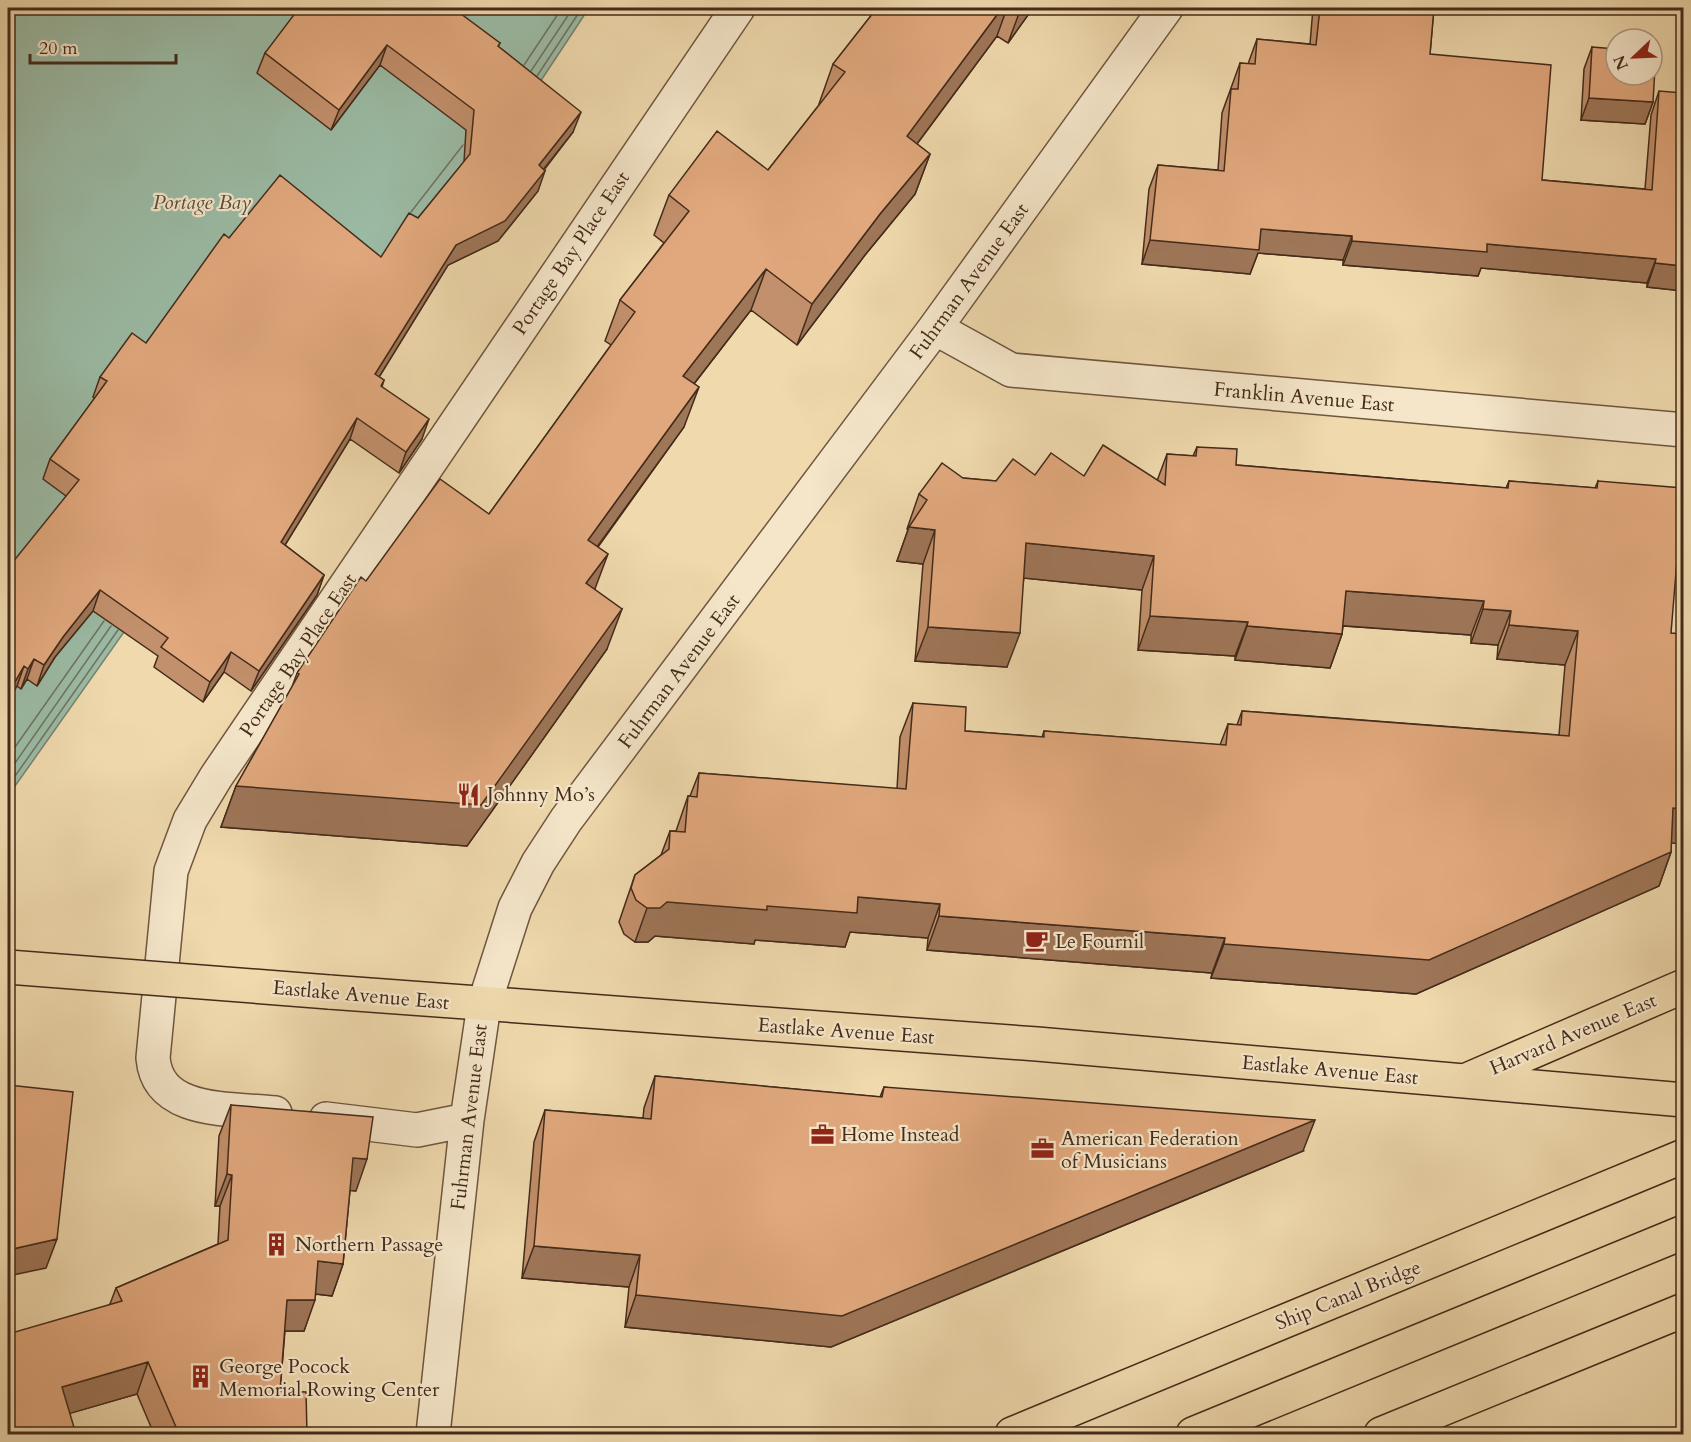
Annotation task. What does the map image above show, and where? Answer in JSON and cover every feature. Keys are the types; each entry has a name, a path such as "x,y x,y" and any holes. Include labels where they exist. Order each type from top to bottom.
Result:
{"main road":[{"name":"Eastlake Avenue East","path":"8,967 484,1005 1026,1044 1683,1100"},
{"name":"Harvard Avenue East","path":"1462,1082 1683,986"},
{"name":"Ship Canal Bridge","path":"1012,1434 1683,1156"},
{"path":"1194,1434 1683,1232"},
{"path":"1381,1434 1683,1310"}],"street":[{"name":"Portage Bay Place East","path":"467,1120 417,1130 186,1103 161,1087 154,1074 153,1058 171,871 190,820 216,777 738,8"},
{"name":"Fuhrman Avenue East","path":"433,1434 467,1120 484,1005 515,908 538,863 566,820 935,328 1166,8"},
{"name":"Franklin Avenue East","path":"935,328 1011,370 1683,430"}],"water":[{"name":"Portage Bay","path":"8,8 589,8 536,88 223,492 8,796"}],"building":[{"path":"299,8 303,11 305,8 453,8 500,43 498,46 581,112 539,165 545,171 505,221 456,245 375,374 384,380 381,386 429,419 406,452 357,418 281,542 324,575 259,671 231,652 210,682 161,647 168,638 100,590 44,665 34,659 28,669 24,666 8,694 8,568 79,480 50,459 107,381 100,377 132,333 146,343 224,234 229,238 280,175 381,257 409,213 418,218 470,154 474,110 387,45 339,110 265,53"},
{"path":"877,8 1002,8 907,136 930,154 880,214 812,304 766,269 683,376 699,387 588,540 608,554 586,583 622,609 481,805 236,786 299,674 297,673 361,577 366,581 440,479 489,514 635,312 620,300 689,211 669,195 717,131 768,170 845,72 833,64"},
{"path":"1320,8 1434,8 1430,54 1551,65 1542,180 1652,190 1659,91 1683,93 1683,266 1655,263 1656,259 1487,244 1487,252 1352,241 1352,236 1261,229 1259,250 1150,240 1158,165 1224,171 1231,89 1238,89 1240,63 1255,64 1257,39 1316,45"},
{"path":"1592,47 1604,48 1604,87 1654,87 1653,102 1589,98"},
{"path":"1103,445 1165,485 1167,454 1196,456 1197,447 1237,449 1236,465 1410,480 1508,488 1509,481 1597,488 1598,481 1683,488 1671,633 1683,634 1683,809 1673,808 1671,852 1429,960 1224,944 1225,938 939,916 940,904 858,897 857,913 767,906 767,910 667,902 660,908 647,908 636,900 631,888 635,875 669,849 670,831 685,832 688,796 697,797 699,773 906,789 913,703 966,707 965,731 1044,737 1044,731 1226,745 1228,724 1241,725 1242,711 1569,736 1578,631 1509,625 1511,611 1483,609 1484,601 1346,591 1342,634 1247,626 1248,622 1150,616 1154,556 1026,543 1020,633 928,627 935,530 909,527 927,500 919,494 942,463 963,478 996,481 1013,459 1035,475 1051,453 1084,476"},
{"path":"655,1076 882,1097 884,1087 1315,1120 842,1316 636,1295 640,1255 534,1246 545,1110 651,1119"},
{"path":"8,1085 73,1092 57,1239 8,1250"},
{"path":"231,1105 373,1117 367,1159 353,1158 343,1264 318,1261 315,1300 287,1300 280,1391 306,1392 307,1434 179,1434 148,1362 62,1387 76,1434 8,1434 8,1334 122,1301 116,1288 228,1240 232,1175 227,1174"}],"place":[{"name":"Johnny Mo’s","path":"469,794"},
{"name":"Le Fournil","path":"1037,941"},
{"name":"Home Instead","path":"823,1134"},
{"name":"American Federation of Musicians","path":"1043,1149"},
{"name":"Northern Passage","path":"277,1244"},
{"name":"George Pocock Memorial Rowing Center","path":"201,1377"}]}
